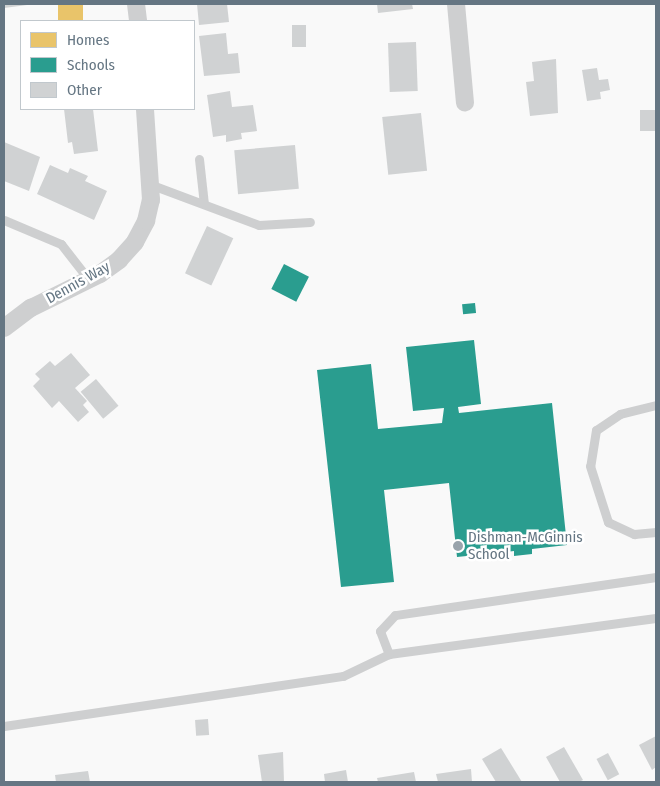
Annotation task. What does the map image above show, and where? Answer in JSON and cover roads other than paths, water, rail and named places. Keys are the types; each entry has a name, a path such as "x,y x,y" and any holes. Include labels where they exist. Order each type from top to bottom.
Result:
{"street":[{"path":"136,4 138,20"},
{"path":"456,4 465,103"},
{"name":"Dennis Way","path":"4,328 31,308 89,280 119,260 135,242 146,221 152,185 145,110"}],"lane":[{"path":"199,159 204,204"},
{"path":"152,185 259,225 310,222"},
{"path":"4,220 61,244 89,280"},
{"path":"656,405 620,414 596,430 590,466 608,522 634,534 656,532"},
{"path":"389,654 380,631 395,615 656,577"},
{"path":"4,726 343,676 389,654 656,618"}],"place":[{"name":"Dishman-McGinnis School","path":"458,546"}]}
